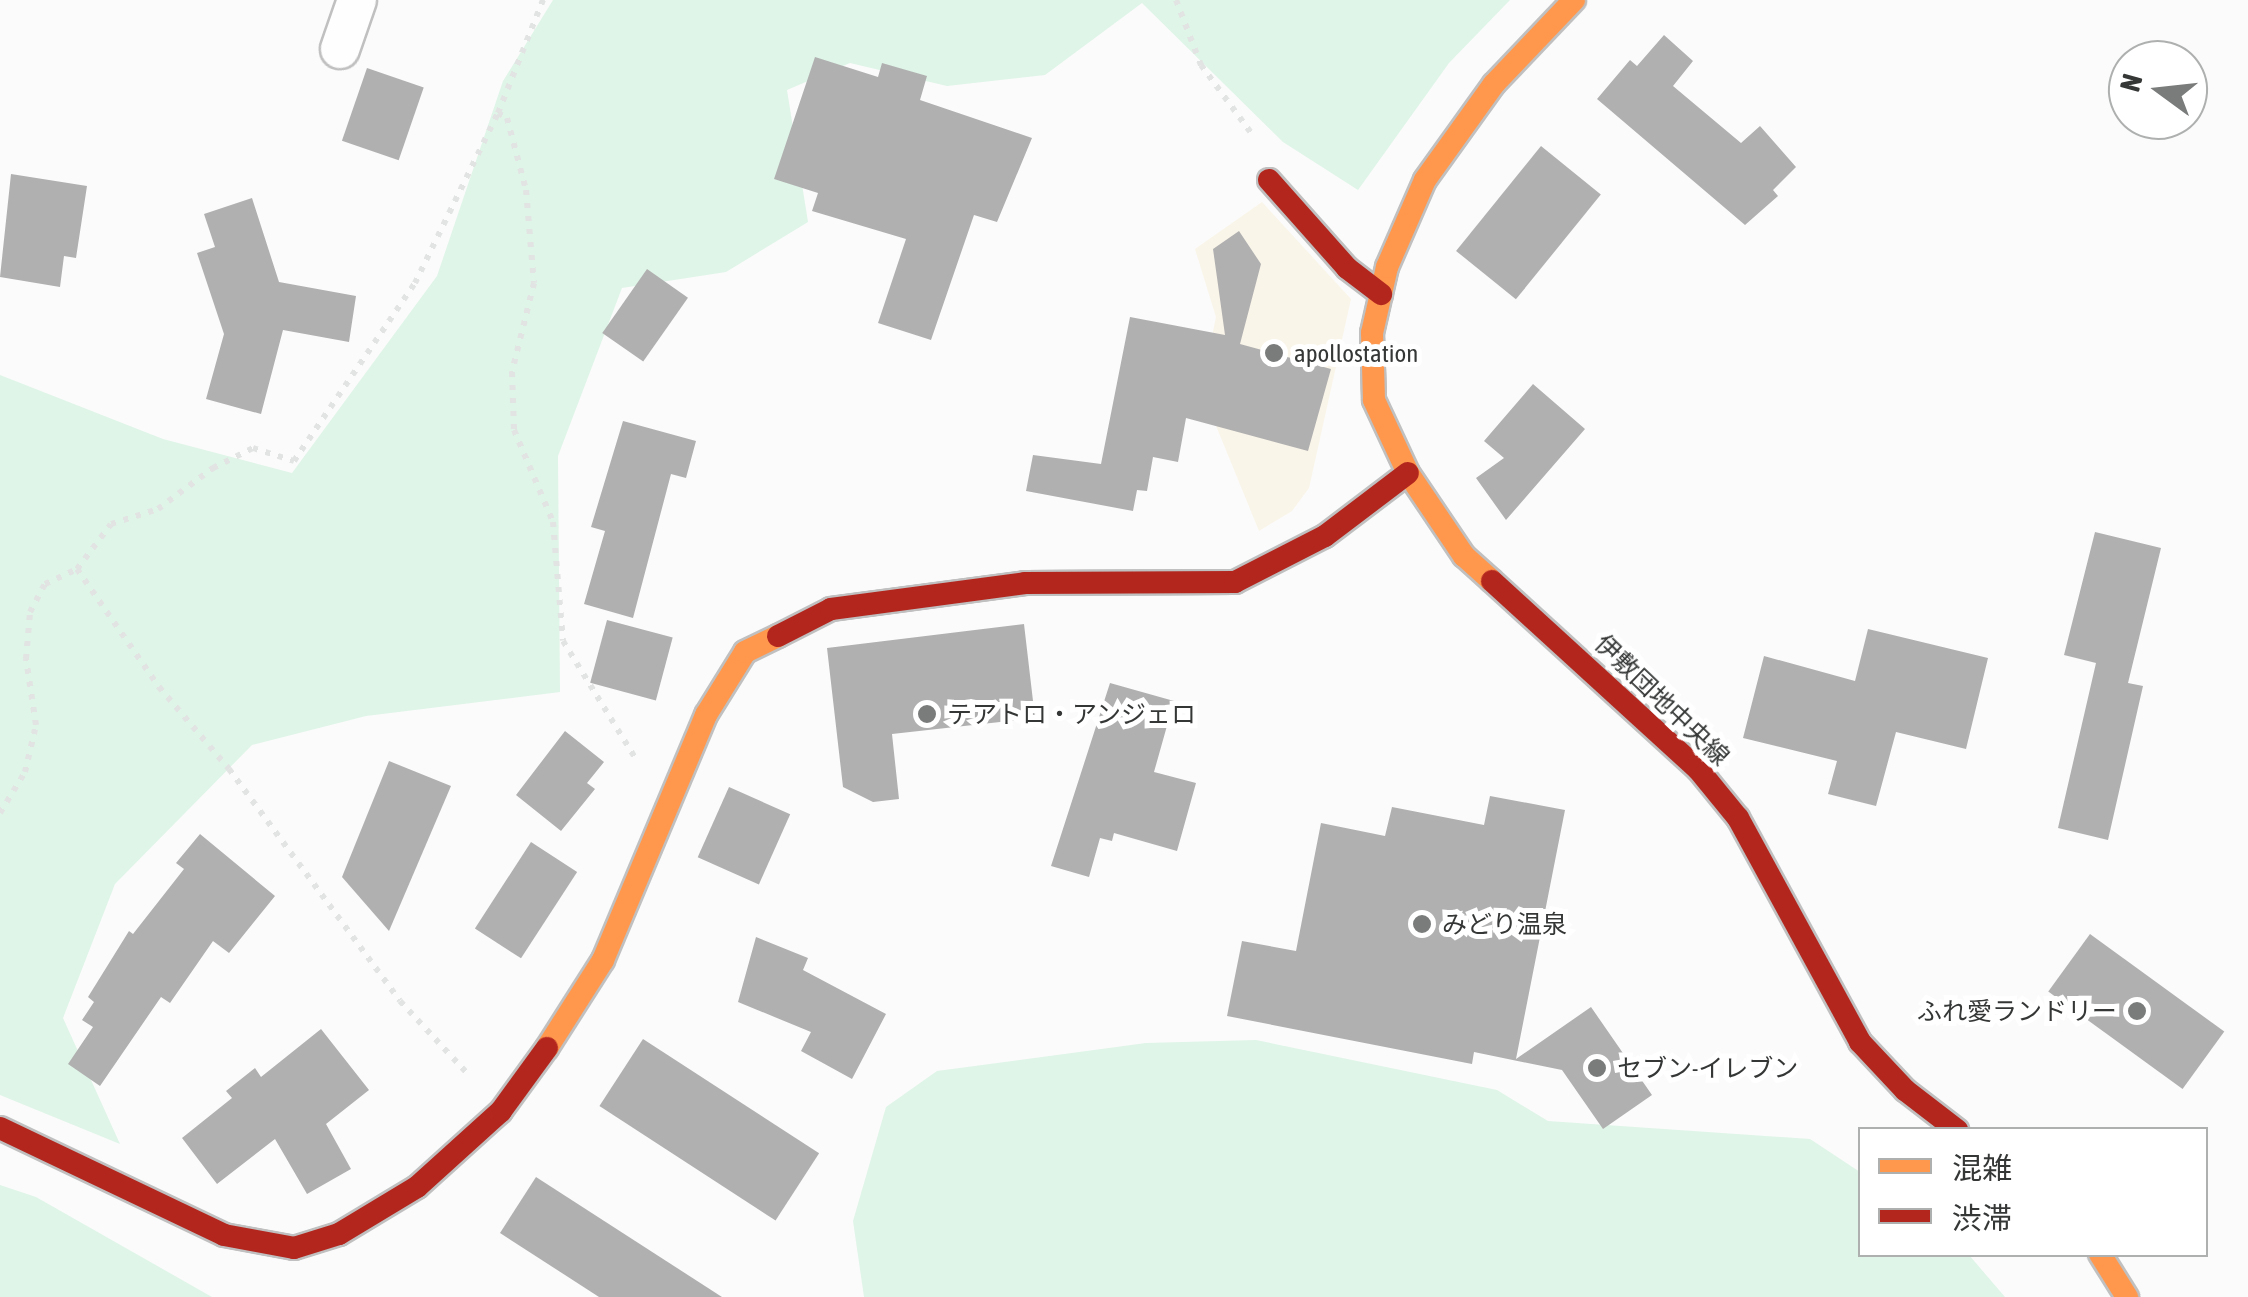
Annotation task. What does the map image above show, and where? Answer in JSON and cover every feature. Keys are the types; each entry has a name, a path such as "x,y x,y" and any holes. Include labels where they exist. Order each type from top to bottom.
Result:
{"street":[{"path":"340,48 357,0"},
{"name":"伊敷団地中央線","path":"1574,0 1494,84 1426,180 1381,294 1372,332 1374,400 1408,473 1464,556 1698,768 1738,818 1860,1042 1954,1127"},
{"path":"1268,180 1346,268 1381,294"},
{"path":"0,1128 224,1235 294,1248 339,1234 416,1187 501,1111 602,960 726,675 745,652 832,610 1025,583 1235,582 1325,536 1408,473"},
{"path":"2102,1257 2127,1297"}],"path":[{"path":"0,813 25,772 36,724 26,659 30,612 45,584 77,569 111,524 158,509 213,468 254,448 294,460 415,283 498,113 544,0"},
{"path":"1176,0 1201,65 1239,108 1265,156 1268,180"},
{"path":"498,113 507,118 526,190 534,283 509,398 514,430 553,522 563,641 670,810"},
{"path":"77,569 159,687 228,768 400,1001 501,1111"}],"shaded area":[{"name":"apollostation","path":"1262,202 1351,299 1309,488 1292,511 1259,531 1201,389 1216,317 1195,249"}],"green space":[{"path":"553,0 1510,0 1449,63 1358,190 1283,142 1142,3 1045,75 947,86 850,63 787,90 808,222 726,272 622,288 558,456 560,692 366,716 252,745 115,884 63,1018 120,1144 0,1095 0,375 163,439 292,473 437,276 503,81"},
{"path":"1256,1040 1497,1090 1548,1121 1810,1139 1858,1171 1858,1257 1971,1257 2005,1297 864,1297 853,1221 886,1107 937,1071 1146,1043"},
{"path":"0,1185 36,1197 212,1297 0,1297"}],"building":[{"path":"1664,35 1693,61 1673,86 1741,143 1760,126 1796,167 1773,190 1778,196 1745,225 1597,99 1630,60 1637,66"},
{"path":"815,57 878,77 882,63 927,76 920,100 1032,138 997,222 974,215 931,340 878,323 906,239 812,211 818,193 774,179"},
{"path":"367,68 424,88 399,160 342,141"},
{"path":"1541,146 1601,194 1516,299 1456,251"},
{"path":"11,174 87,186 76,258 64,256 60,287 0,277"},
{"path":"252,198 279,282 356,296 349,342 283,330 261,414 206,399 224,334 197,253 215,247 204,214"},
{"path":"1239,231 1261,264 1240,344 1331,369 1308,451 1186,418 1178,462 1153,457 1147,491 1137,490 1133,511 1026,491 1033,455 1101,464 1130,317 1225,335 1213,249"},
{"path":"647,269 688,298 643,362 602,333"},
{"path":"1533,384 1585,429 1506,520 1476,478 1504,458 1484,441"},
{"path":"623,421 696,441 686,478 671,474 633,618 584,604 605,531 591,527"},
{"path":"2095,532 2161,548 2128,683 2143,686 2108,840 2058,828 2096,663 2064,655"},
{"path":"607,620 673,638 656,700 590,683"},
{"name":"テアトロ・アンジェロ","path":"1024,624 1035,718 892,734 899,799 873,802 843,787 827,648"},
{"path":"1868,629 1988,658 1966,749 1896,732 1876,806 1828,794 1837,761 1743,738 1764,656 1855,681"},
{"path":"1110,683 1174,701 1154,772 1196,783 1177,851 1114,833 1112,841 1100,838 1089,877 1051,866"},
{"path":"565,731 604,762 587,783 595,789 561,831 516,795"},
{"path":"389,761 451,786 389,931 342,877"},
{"path":"729,787 790,814 759,885 698,857"},
{"path":"1490,796 1565,810 1516,1059 1591,1007 1652,1095 1603,1129 1562,1070 1474,1052 1472,1064 1227,1016 1242,941 1296,951 1321,823 1385,836 1392,807 1484,825"},
{"path":"200,834 275,896 229,953 213,941 170,1003 161,997 100,1086 68,1064 93,1027 82,1020 94,1002 88,997 129,931 133,934 184,869 176,863"},
{"path":"531,842 577,872 521,958 475,928"},
{"name":"ふれ愛ランドリー","path":"2090,934 2224,1032 2183,1089 2048,991"},
{"path":"756,937 808,958 803,970 886,1014 852,1079 801,1051 811,1032 738,1002"},
{"path":"321,1029 369,1090 326,1124 351,1169 307,1194 275,1139 217,1184 182,1138 232,1098 226,1091 255,1068 261,1077"},
{"path":"643,1039 819,1153 776,1220 599,1106"},
{"path":"536,1177 722,1297 599,1297 500,1233"}],"traffic: slow":[{"path":"1492,581 1464,556 1408,473 1374,400 1372,333 1387,267 1425,180 1494,84 1574,0"},
{"path":"547,1048 603,960 706,715 745,652 778,636"},
{"path":"2102,1257 2127,1297"}],"traffic: jam":[{"path":"1269,180 1347,268 1381,294"},
{"path":"778,636 831,609 1025,583 1235,582 1325,536 1408,473"},
{"path":"1492,581 1698,769 1738,818 1860,1042 1905,1090 1953,1127"},
{"path":"0,1128 224,1235 294,1248 339,1234 417,1187 501,1111 547,1048"}],"place":[{"name":"apollostation","path":"1274,353"},
{"name":"テアトロ・アンジェロ","path":"927,714"},
{"name":"みどり温泉","path":"1422,924"},
{"name":"ふれ愛ランドリー","path":"2137,1011"},
{"name":"セブン-イレブン","path":"1597,1068"}]}
